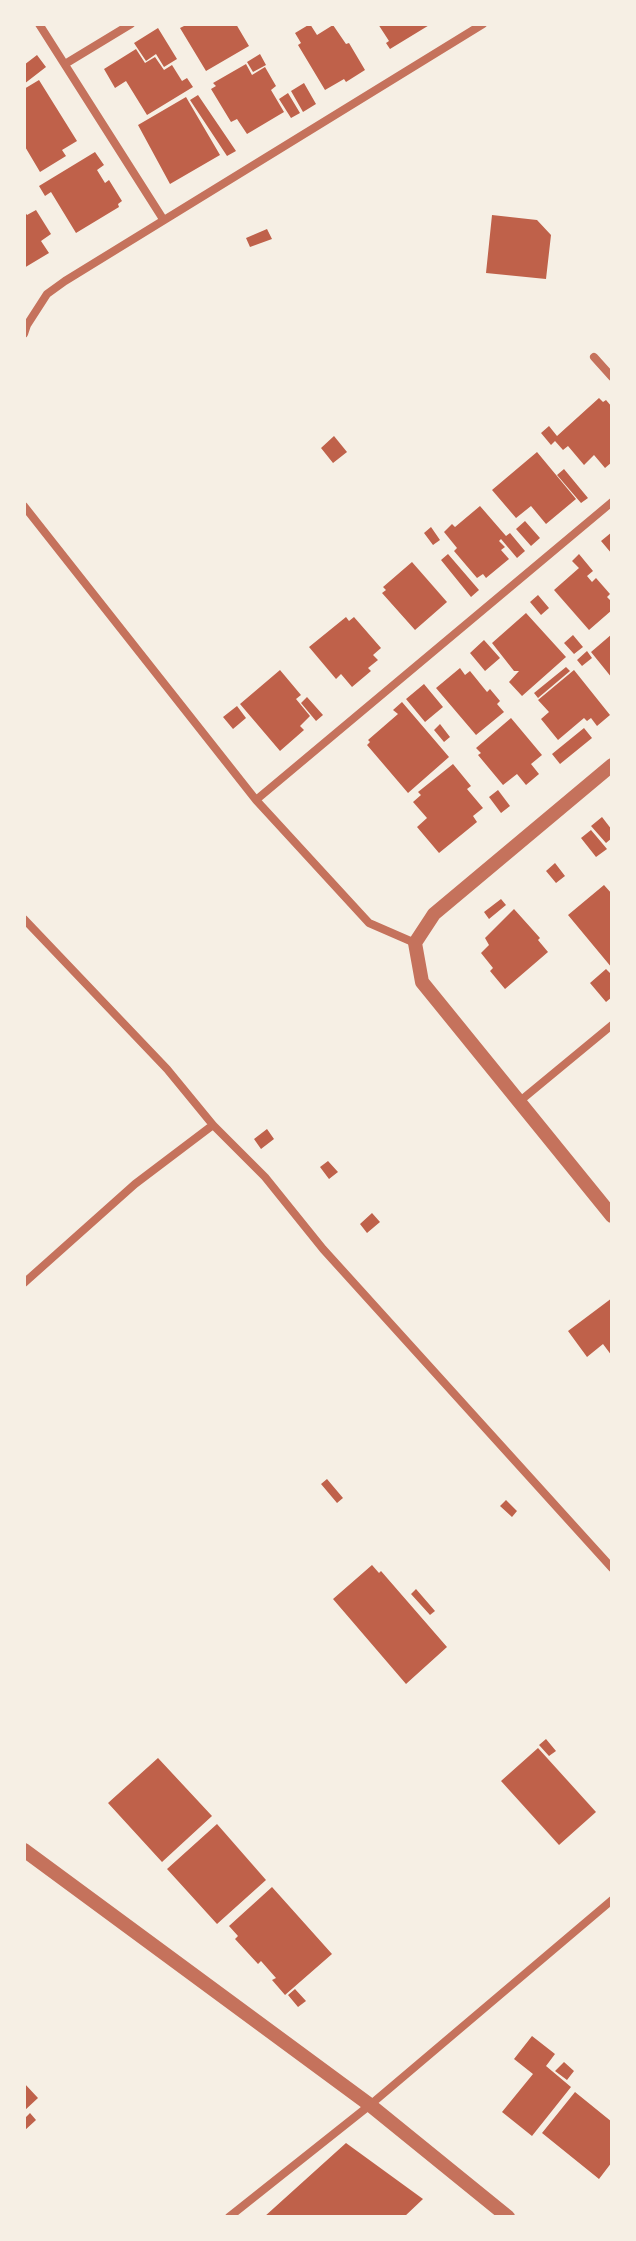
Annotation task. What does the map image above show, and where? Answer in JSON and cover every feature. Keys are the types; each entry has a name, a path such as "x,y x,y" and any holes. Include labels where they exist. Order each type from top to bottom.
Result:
{"street":[{"path":"39,24 163,219"},
{"path":"65,64 131,24"},
{"path":"461,24 467,33"},
{"path":"24,334 47,294 163,219 483,24"},
{"path":"594,357 612,377"},
{"path":"256,800 612,502"},
{"path":"24,506 256,800 369,923 415,943"},
{"path":"612,765 434,914 415,943 422,982 612,1216"},
{"path":"24,919 167,1069 213,1125 265,1177 323,1249 612,1568"},
{"path":"520,1101 612,1025"},
{"path":"24,1283 135,1184 213,1125"},
{"path":"24,1850 370,2105 508,2217"},
{"path":"229,2217 370,2105 612,1900"}],"building":[{"path":"188,24 236,24 249,46 206,71 180,28"},
{"path":"310,24 317,35 333,25 346,44 349,43 365,70 325,90 298,45 301,43 295,33"},
{"path":"378,24 431,24 390,49 386,43 389,41"},
{"path":"158,28 177,59 164,67 156,54 146,61 134,43"},
{"path":"136,49 145,63 155,57 164,70 172,65 182,81 187,78 193,87 147,115 126,81 115,88 104,69"},
{"path":"260,54 266,65 253,72 247,62"},
{"path":"37,55 46,67 24,84 24,65"},
{"path":"246,64 252,75 265,67 276,86 271,90 284,112 247,134 237,119 231,122 211,89 216,86 213,83"},
{"path":"39,80 77,141 62,150 66,156 40,172 24,145 24,89"},
{"path":"304,83 316,104 303,112 291,91"},
{"path":"288,93 300,113 291,118 279,99"},
{"path":"198,95 236,151 227,156 190,100"},
{"path":"186,97 220,155 170,184 138,125"},
{"path":"95,152 104,165 97,170 105,183 109,180 122,201 119,207 76,233 51,192 45,196 39,186"},
{"path":"36,210 51,234 41,241 49,253 24,268 24,211 27,215"},
{"path":"492,215 537,220 551,235 546,279 486,273"},
{"path":"267,229 272,239 250,247 246,238"},
{"path":"599,398 612,407 612,462 605,468 594,455 584,465 568,446 563,450 555,441 551,445 541,433 549,426 557,436"},
{"path":"334,436 347,452 333,463 321,448"},
{"path":"537,452 576,499 546,524 531,506 516,518 492,490"},
{"path":"564,469 588,498 581,503 557,475"},
{"path":"480,506 506,536 510,533 525,551 517,558 501,539 499,541 505,547 501,550 509,559 486,578 483,574 477,578 454,551 457,548 444,532"},
{"path":"525,521 540,538 531,546 516,529"},
{"path":"431,527 440,540 433,545 424,533"},
{"path":"612,532 612,554 601,541"},
{"path":"448,554 479,590 471,597 441,560"},
{"path":"579,554 593,571 587,576 592,582 596,578 610,594 607,597 612,602 612,610 589,630 554,590 579,568 572,561"},
{"path":"412,562 447,602 415,630 382,593 386,590 383,587"},
{"path":"538,595 549,608 541,615 530,602"},
{"path":"526,613 566,657 522,696 509,682 519,671 514,671 492,643"},
{"path":"346,617 349,621 354,617 381,648 373,655 378,660 368,668 371,671 352,687 341,674 336,679 309,647"},
{"path":"612,634 612,678 591,652"},
{"path":"573,635 583,647 574,654 564,643"},
{"path":"484,640 500,658 485,671 470,653"},
{"path":"587,651 592,658 582,666 577,660"},
{"path":"566,667 570,671 538,698 534,693"},
{"path":"460,668 465,675 470,671 487,692 490,689 504,712 476,735 436,688"},
{"path":"280,670 301,695 296,699 310,716 300,726 304,730 280,751 240,704"},
{"path":"574,670 610,715 597,726 591,718 587,721 584,718 558,740 541,719 549,712 538,700"},
{"path":"424,684 443,707 425,722 406,699"},
{"path":"307,697 323,715 316,721 301,703"},
{"path":"402,702 449,757 408,793 367,745 368,740 398,714 393,710"},
{"path":"237,706 246,718 233,729 223,717"},
{"path":"511,718 542,755 531,764 539,774 526,785 517,774 503,785 478,755 481,753 476,748"},
{"path":"440,724 450,737 444,742 434,730"},
{"path":"584,728 592,738 560,764 552,754"},
{"path":"453,764 471,786 467,789 483,808 473,816 477,822 439,853 417,827 427,818 413,802 421,795 418,792"},
{"path":"498,790 510,806 501,813 489,797"},
{"path":"602,817 612,830 612,838 606,843 591,826"},
{"path":"591,830 607,849 596,857 581,838"},
{"path":"555,863 565,876 556,883 546,871"},
{"path":"604,885 612,894 612,968 568,915"},
{"path":"501,899 506,905 489,919 484,912"},
{"path":"514,909 540,938 538,940 548,952 505,989 490,971 493,968 481,953 489,945 485,938"},
{"path":"606,969 612,975 612,997 606,1002 590,983"},
{"path":"267,1129 274,1139 261,1149 254,1139"},
{"path":"328,1161 338,1172 329,1179 320,1167"},
{"path":"372,1213 380,1222 367,1233 360,1224"},
{"path":"612,1298 612,1356 603,1344 587,1357 568,1331"},
{"path":"327,1479 343,1498 337,1503 321,1484"},
{"path":"506,1500 517,1511 512,1517 500,1506"},
{"path":"372,1565 379,1573 381,1571 447,1647 406,1684 333,1599"},
{"path":"416,1589 435,1611 430,1615 411,1594"},
{"path":"546,1739 556,1751 549,1756 539,1745"},
{"path":"538,1748 596,1812 559,1845 501,1781"},
{"path":"158,1758 212,1816 162,1862 108,1803"},
{"path":"217,1824 266,1880 217,1924 167,1869"},
{"path":"272,1887 332,1954 285,1995 272,1980 276,1978 235,1939 238,1936 229,1926"},
{"path":"295,1989 306,2001 298,2007 288,1995"},
{"path":"532,2036 555,2054 546,2066 571,2087 532,2136 502,2112 533,2074 514,2059"},
{"path":"564,2062 574,2071 567,2080 555,2071"},
{"path":"24,2083 38,2098 24,2111"},
{"path":"575,2092 612,2122 612,2162 599,2179 542,2133"},
{"path":"30,2113 36,2120 24,2131 24,2119"},
{"path":"346,2143 423,2199 404,2217 264,2217"}]}
